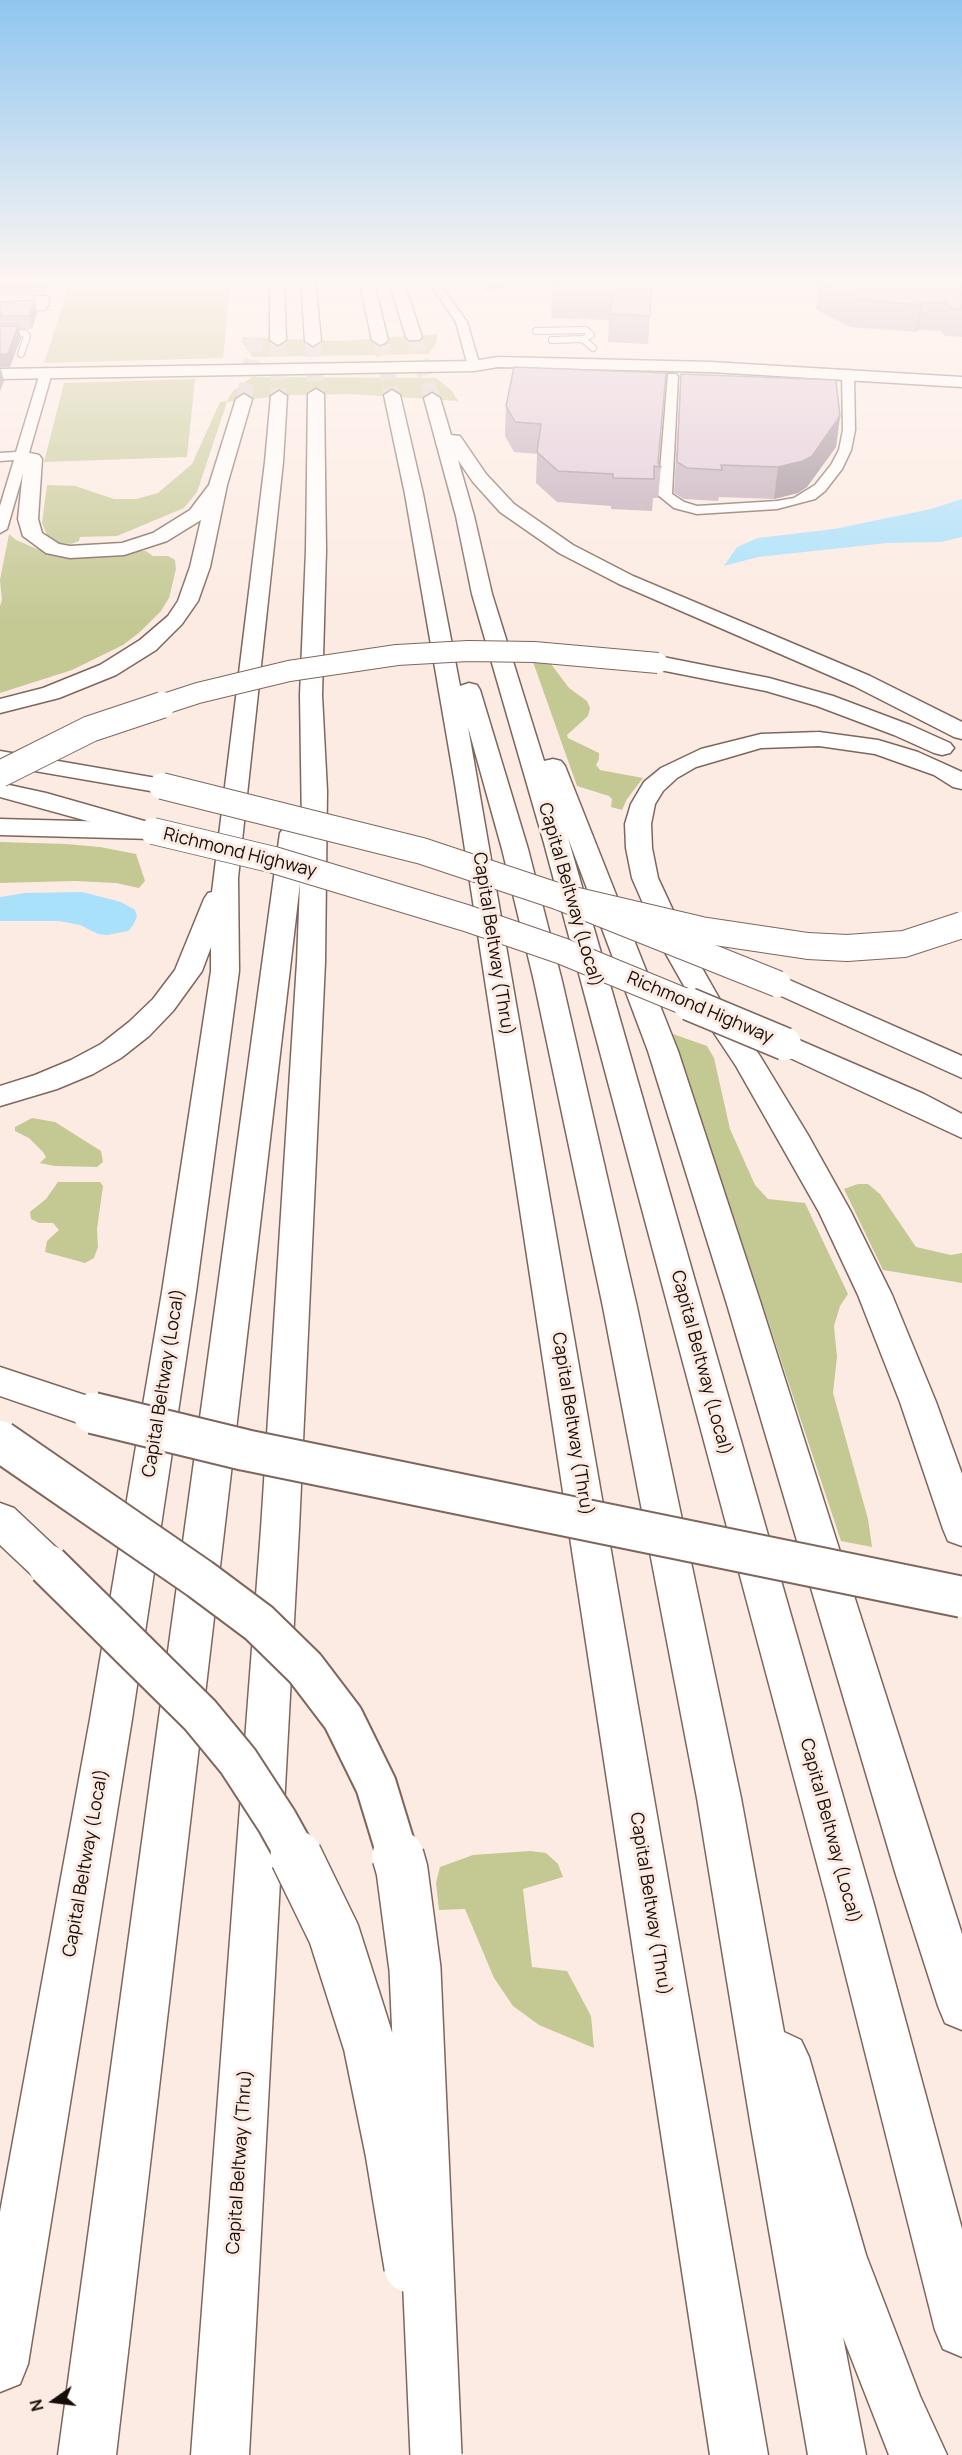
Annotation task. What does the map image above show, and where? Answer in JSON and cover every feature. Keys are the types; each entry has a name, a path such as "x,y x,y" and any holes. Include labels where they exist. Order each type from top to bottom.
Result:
{"main road":[{"name":"Capital Beltway (Thru)","path":"220,2455 259,1881 311,962 315,791 311,694 316,550 316,395"},
{"name":"Capital Beltway (Thru)","path":"393,395 414,494 467,784 739,2455"},
{"name":"Capital Beltway (Local)","path":"0,2364 111,1719 179,1292 225,971 225,878 274,462 279,396"},
{"name":"Capital Beltway (Local)","path":"962,732 862,681 595,565 542,535 507,508 466,462 432,398 465,516 482,594 556,843 850,1900 962,2330"},
{"path":"0,706 51,693 108,670 148,645 175,620 188,601 200,567 218,485 244,399"},
{"path":"21,456 33,459 28,519 33,536 53,549 70,552 124,549 160,537 197,514 218,485"},
{"path":"414,494 512,839 548,981 620,1307 719,1798 776,2127 837,2455"},
{"path":"0,774 90,729 231,684 289,670 363,659 478,651 534,652 658,663 769,685 868,717 962,759"},
{"path":"87,2455 311,694"},
{"path":"512,699 538,730 663,1051 743,1301 919,1875 962,2006"},
{"path":"962,782 921,761 878,747 819,739 762,741 709,754 669,773 653,787 643,804 638,824 640,855 645,878 676,947 705,1000 749,1063 792,1135 834,1212 874,1294 918,1402 962,1529"},
{"path":"0,758 162,786 372,837 560,897 778,984 962,1068"},
{"path":"0,790 37,798 153,831"},
{"path":"0,827 153,831"},
{"name":"Richmond Highway","path":"153,831 274,860 363,886 562,951 785,1044 913,1101 962,1126"},
{"path":"0,1096 46,1083 82,1067 111,1051 139,1029 163,1005 188,971 225,878"},
{"path":"560,897 701,930 808,946 870,947 903,944 962,925"},
{"path":"0,1381 93,1413 244,1450 962,1597"},
{"path":"0,1441 200,1578 259,1623 305,1668 343,1718 376,1785 402,1870 415,1969 435,2455"},
{"path":"0,1520 200,1715 238,1761 277,1821 334,1934 369,2044 391,2152 411,2272 435,2455"},
{"path":"719,1798 814,2174 863,2323 918,2455"}],"street":[{"path":"0,529 4,505 40,395"},
{"path":"671,395 665,495 679,505 697,510 777,505 804,499 820,488 837,466 845,450 849,430 848,395"},
{"path":"0,457 21,456"}],"green space":[{"path":"61,395 193,395 187,457 44,462"},
{"path":"231,395 316,395 289,395 227,402 197,492 184,508 117,536 80,537 79,541 71,544 58,543 48,537 42,523 47,485 75,486 114,499 136,499 158,493 192,464 220,402 227,401"},
{"path":"360,395 454,395 458,401"},
{"path":"9,534 16,540 42,551 61,555 93,557 146,551 153,556 168,556 175,560 176,569 169,598 161,611 123,645 72,670 0,693 0,606 2,600 0,580"},
{"path":"532,659 548,660 569,688 587,701 590,708 588,716 567,735 568,738 599,753 596,765 600,770 643,778 627,799 622,810 611,807 612,799 609,796 577,786"},
{"path":"0,842 100,847 136,854 145,881 139,888 116,883 75,881 0,883"},
{"path":"673,1034 707,1046 714,1058 730,1129 755,1185 768,1199 805,1203 848,1294 840,1306 834,1326 837,1357 833,1393 868,1519 872,1547 841,1541"},
{"path":"32,1118 55,1122 101,1151 103,1162 97,1167 55,1166 40,1163 46,1157 43,1152 29,1138 15,1131 15,1127"},
{"path":"58,1182 100,1182 103,1186 97,1229 98,1247 94,1258 85,1263 45,1252 47,1241 59,1230 53,1223 39,1223 31,1219 30,1212 46,1199"},
{"path":"858,1184 868,1184 880,1194 916,1247 951,1255 962,1253 962,1283 883,1270 844,1189"},
{"path":"530,1851 546,1853 558,1864 563,1877 523,1889 532,1967 567,1971 591,2016 594,2048 539,2025 513,2006 494,1978 465,1909 439,1910 436,1883 440,1867 473,1855"}],"water":[{"path":"962,499 962,537 941,542 887,543 758,557 724,566 737,547 758,538 834,529 931,509"},
{"path":"82,892 121,902 135,910 137,916 134,924 128,931 107,935 98,934 80,925 59,921 0,921 0,897 25,893"}],"building":[{"path":"508,395 664,395 658,463 661,467 654,466 654,479 613,478 613,474 558,471 537,452 541,424 515,422 506,406"},
{"path":"680,395 838,395 840,416 812,456 803,461 778,467 721,465 722,470 687,468 677,462"}],"tunnel":[{"path":"244,399 245,395"}]}
